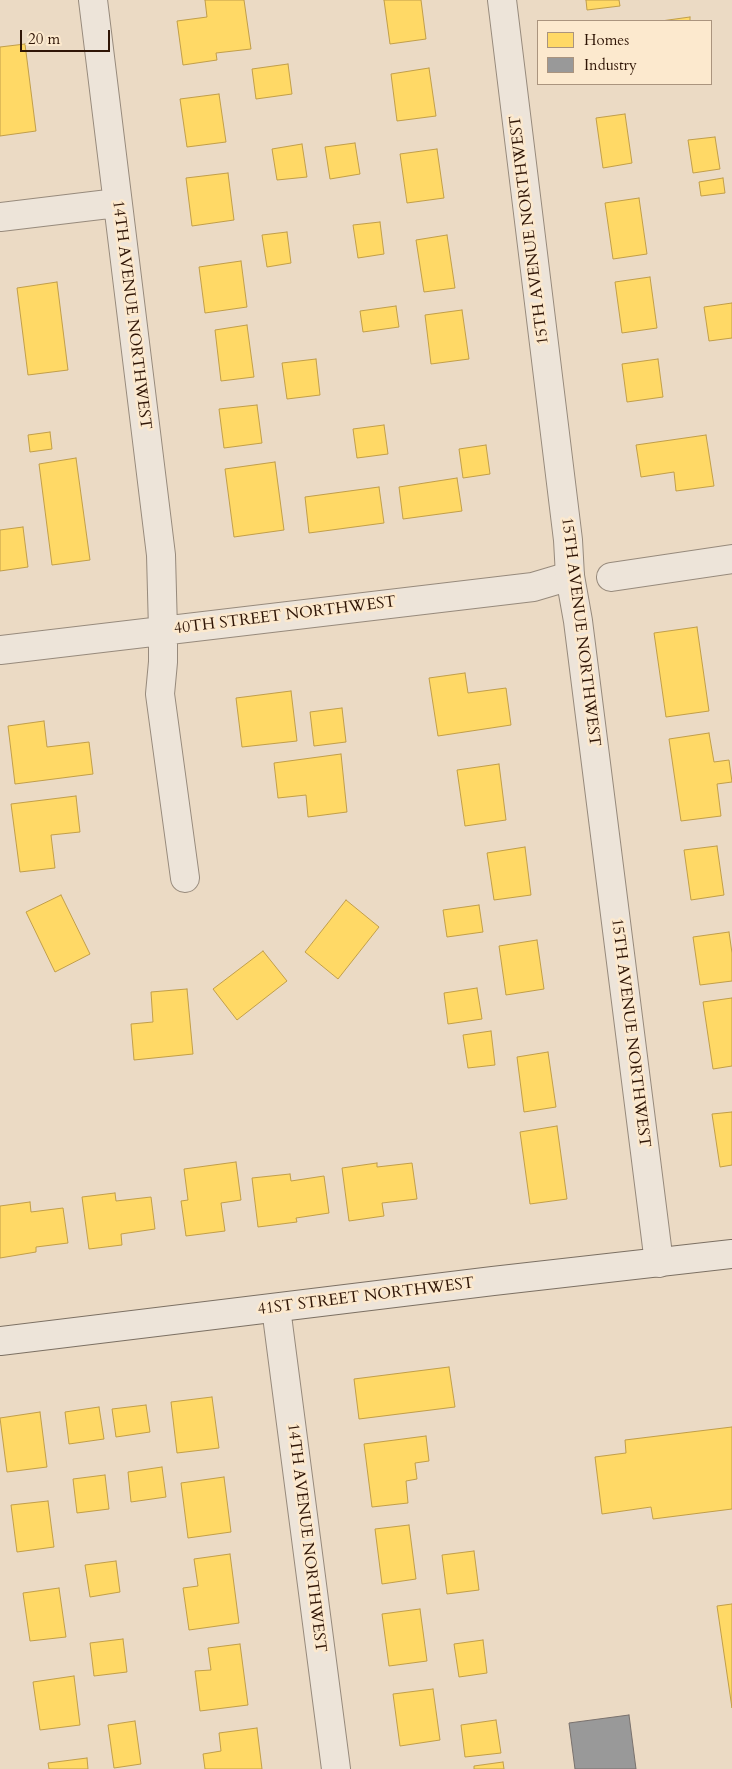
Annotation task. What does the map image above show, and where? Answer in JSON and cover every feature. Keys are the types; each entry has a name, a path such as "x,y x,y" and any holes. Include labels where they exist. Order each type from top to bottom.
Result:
{"street":[{"name":"14TH AVENUE NORTHWEST","path":"93,0 161,555 163,662 160,694 185,878"},
{"name":"15TH AVENUE NORTHWEST","path":"502,0 567,530 570,576 578,621 659,1263"},
{"path":"0,217 117,203"},
{"path":"612,577 732,559"},
{"name":"40TH STREET NORTHWEST","path":"0,650 533,587 570,576"},
{"name":"41ST STREET NORTHWEST","path":"0,1341 732,1254"},
{"name":"14TH AVENUE NORTHWEST","path":"276,1308 336,1769"}],"building: Homes":[{"path":"205,0 244,0 251,49 216,53 217,60 183,65 177,21 207,17"},
{"path":"384,0 421,0 426,39 390,44"},
{"path":"586,0 619,0 620,6 587,10"},
{"path":"690,17 690,20 668,20"},
{"path":"25,44 36,131 0,136 0,47"},
{"path":"288,64 292,94 256,99 252,69"},
{"path":"429,68 436,116 397,121 391,74"},
{"path":"219,94 226,142 187,147 180,99"},
{"path":"625,114 632,163 603,168 596,118"},
{"path":"715,137 720,169 693,173 688,140"},
{"path":"355,143 360,174 330,179 325,147"},
{"path":"302,144 307,177 277,180 272,149"},
{"path":"437,149 444,198 407,203 400,154"},
{"path":"228,173 234,220 192,226 186,178"},
{"path":"723,178 725,193 701,196 699,182"},
{"path":"639,198 647,254 613,259 605,203"},
{"path":"380,222 384,254 358,258 353,225"},
{"path":"287,232 291,263 267,267 262,235"},
{"path":"447,235 455,288 424,292 416,240"},
{"path":"241,261 247,307 205,313 199,267"},
{"path":"650,277 657,328 622,333 615,282"},
{"path":"57,282 68,370 28,375 17,288"},
{"path":"732,303 732,338 709,341 704,307"},
{"path":"396,306 399,327 363,332 360,311"},
{"path":"462,310 469,359 431,364 425,315"},
{"path":"247,325 254,377 221,381 215,330"},
{"path":"316,359 320,395 287,399 282,363"},
{"path":"658,359 663,397 627,402 622,364"},
{"path":"257,405 262,443 224,448 219,409"},
{"path":"384,425 388,454 357,458 353,429"},
{"path":"50,432 52,449 30,452 28,435"},
{"path":"706,435 714,486 676,491 674,472 641,477 636,445"},
{"path":"486,445 490,474 463,478 459,449"},
{"path":"76,458 90,560 52,565 39,464"},
{"path":"275,462 284,530 234,537 225,469"},
{"path":"457,478 462,511 403,519 399,487"},
{"path":"379,487 384,523 309,533 305,497"},
{"path":"23,527 28,567 0,571 0,530"},
{"path":"697,627 709,711 666,717 654,633"},
{"path":"465,673 468,693 506,688 511,725 438,736 429,678"},
{"path":"291,691 297,741 242,747 236,698"},
{"path":"342,708 346,742 314,746 310,712"},
{"path":"44,721 47,747 89,742 93,774 15,784 8,726"},
{"path":"709,733 714,762 729,760 732,782 717,784 721,816 681,821 669,739"},
{"path":"341,754 347,812 308,817 306,795 278,798 274,763"},
{"path":"499,764 506,820 465,826 457,770"},
{"path":"76,796 80,832 51,835 55,868 20,872 11,804"},
{"path":"717,846 724,895 691,900 684,850"},
{"path":"525,847 531,895 494,900 487,853"},
{"path":"61,895 90,954 55,972 26,912"},
{"path":"346,900 379,927 338,979 305,952"},
{"path":"479,905 483,932 447,937 443,910"},
{"path":"729,932 732,953 732,981 700,985 693,937"},
{"path":"537,940 544,989 506,995 499,946"},
{"path":"263,951 287,981 237,1020 213,989"},
{"path":"477,988 482,1019 448,1024 444,993"},
{"path":"187,989 193,1054 134,1060 131,1024 153,1022 151,992"},
{"path":"732,998 732,1066 713,1069 703,1002"},
{"path":"491,1031 495,1065 468,1068 463,1035"},
{"path":"548,1052 556,1107 524,1112 517,1057"},
{"path":"732,1112 732,1165 720,1167 712,1114"},
{"path":"557,1126 567,1199 530,1204 520,1132"},
{"path":"236,1162 241,1200 221,1203 225,1231 186,1236 181,1201 188,1200 184,1169"},
{"path":"377,1163 377,1167 412,1163 417,1199 382,1203 384,1216 349,1221 342,1168"},
{"path":"290,1174 291,1181 324,1176 329,1213 296,1218 297,1222 258,1227 252,1178"},
{"path":"115,1193 116,1201 151,1197 155,1229 121,1234 122,1245 89,1249 82,1197"},
{"path":"30,1202 31,1212 63,1208 68,1243 36,1247 36,1252 0,1258 0,1206"},
{"path":"449,1367 455,1407 359,1419 354,1379"},
{"path":"212,1397 219,1448 177,1453 171,1402"},
{"path":"146,1405 150,1432 116,1437 112,1409"},
{"path":"99,1407 104,1439 69,1444 65,1412"},
{"path":"40,1412 47,1467 7,1472 0,1418"},
{"path":"732,1427 732,1509 653,1519 651,1507 602,1514 595,1457 626,1453 625,1440"},
{"path":"426,1436 429,1461 415,1463 417,1479 406,1481 408,1503 372,1507 364,1444"},
{"path":"162,1467 166,1497 131,1502 128,1472"},
{"path":"105,1475 109,1509 77,1513 73,1479"},
{"path":"224,1477 231,1532 188,1538 181,1483"},
{"path":"48,1501 54,1547 17,1552 11,1505"},
{"path":"409,1525 416,1579 382,1584 375,1529"},
{"path":"474,1551 479,1590 447,1594 442,1555"},
{"path":"230,1554 239,1623 189,1630 183,1588 198,1586 194,1559"},
{"path":"116,1561 120,1592 90,1597 85,1565"},
{"path":"59,1588 66,1637 30,1641 23,1593"},
{"path":"732,1604 732,1708 717,1606"},
{"path":"420,1609 427,1661 389,1666 382,1614"},
{"path":"123,1639 127,1672 94,1676 90,1643"},
{"path":"483,1640 487,1673 459,1677 454,1644"},
{"path":"240,1644 248,1705 200,1711 195,1671 211,1670 208,1648"},
{"path":"74,1676 80,1725 40,1730 33,1682"},
{"path":"433,1689 440,1740 400,1746 393,1694"},
{"path":"496,1720 501,1753 465,1757 461,1725"},
{"path":"135,1721 141,1764 114,1768 108,1725"},
{"path":"257,1728 262,1769 205,1769 203,1754 221,1751 219,1733"},
{"path":"87,1758 88,1769 49,1769 48,1763"},
{"path":"503,1762 504,1769 474,1769 474,1766"}],"building: Industry":[{"path":"629,1715 636,1769 575,1769 569,1723"}]}
